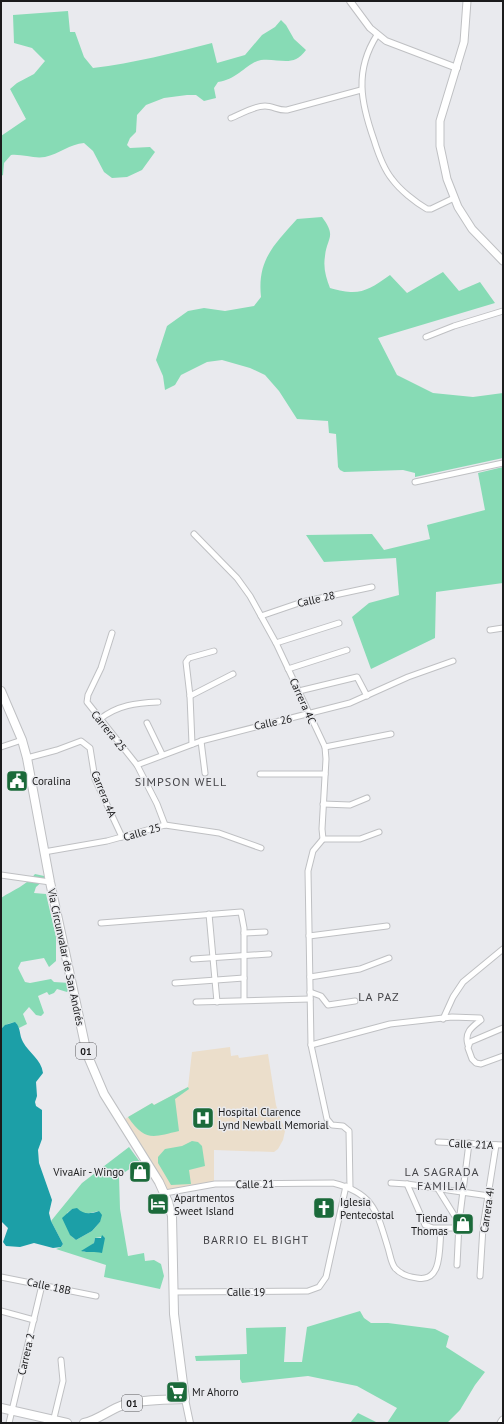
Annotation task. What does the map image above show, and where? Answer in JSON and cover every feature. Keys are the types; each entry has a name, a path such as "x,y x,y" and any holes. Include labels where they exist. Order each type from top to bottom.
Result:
{"highway":[{"name":"Vía Circunvalar de San Andrés","path":"1,691 22,740 27,758 50,882 91,1066 112,1108 122,1121 165,1193 172,1216 174,1314 185,1399"},
{"name":"01","path":"84,1423 94,1420 114,1408 131,1403 185,1399"},
{"path":"1,1408 53,1422 67,1423"}],"main road":[{"path":"467,1 464,42 440,121 439,132 443,162 454,198 472,229 503,261"},
{"path":"500,1423 503,1420"}],"street":[{"path":"350,1 377,35 393,44 457,68"},
{"path":"377,35 366,60 361,90 367,120 376,148 392,180 427,209 431,209 454,198"},
{"path":"231,118 260,107 266,106 287,110 361,90"},
{"path":"426,337 454,326 503,311"},
{"path":"415,482 503,463"},
{"name":"Carrera 4C","path":"194,534 240,582 261,616 276,643 325,747 327,754 323,804 323,839"},
{"name":"Calle 28","path":"261,616 302,602 372,587"},
{"path":"276,643 340,623"},
{"path":"490,630 503,628"},
{"name":"Carrera 25","path":"112,633 101,668 87,698 89,706 137,765 157,804 165,825"},
{"path":"192,744 190,696 186,660 214,650"},
{"path":"288,669 347,650"},
{"name":"Calle 26","path":"137,765 162,754 201,741 350,704 408,677 453,661"},
{"path":"190,696 233,674"},
{"path":"299,691 357,677 367,696"},
{"path":"100,719 108,712 129,704 158,702"},
{"path":"147,723 162,754"},
{"path":"325,747 391,734"},
{"path":"1,747 22,740"},
{"name":"Carrera 4A","path":"27,758 57,750 81,741 88,744 92,752 95,779 122,837"},
{"path":"201,741 205,773"},
{"path":"260,774 326,774"},
{"path":"323,804 350,804 368,798"},
{"name":"Calle 25","path":"44,852 92,844 165,825 219,833 261,848"},
{"path":"379,832 360,839 323,839 313,851 308,871 311,1045 327,1119 332,1125 343,1126 349,1131 348,1187 364,1197 377,1213 392,1264 406,1276 428,1278 437,1269 441,1229"},
{"path":"1,875 34,878 50,882"},
{"path":"101,923 209,914 242,913 244,933 244,1000"},
{"path":"209,914 217,1002"},
{"path":"309,936 387,926"},
{"path":"244,933 265,932"},
{"path":"443,1019 453,997 464,982 503,949"},
{"path":"193,959 268,954"},
{"path":"310,977 360,969 389,958"},
{"path":"175,983 244,978"},
{"path":"310,992 321,996 328,1005 355,1001"},
{"path":"196,1002 310,999"},
{"path":"311,1045 377,1027 464,1017 480,1018 481,1020 472,1026 467,1035 468,1050 476,1063 481,1064 502,1058"},
{"path":"468,1044 503,1028"},
{"name":"Calle 21A","path":"438,1142 503,1145"},
{"path":"457,1265 459,1223 464,1193 469,1143"},
{"name":"Carrera 4I","path":"480,1276 483,1227 496,1145"},
{"name":"Calle 21","path":"165,1193 215,1184 333,1183 348,1187"},
{"path":"391,1184 407,1184 489,1196"},
{"path":"407,1184 425,1225 441,1229 453,1228 459,1223"},
{"name":"Calle 19","path":"173,1292 308,1292 319,1288 326,1277 348,1187"},
{"path":"438,1189 459,1223"},
{"name":"Calle 18B","path":"1,1277 96,1296"},
{"name":"Carrera 2","path":"9,1423 42,1285"},
{"path":"1,1311 34,1320"},
{"path":"53,1422 63,1381 61,1360"},
{"path":"185,1399 190,1423"}],"shaded area":[{"name":"Hospital Clarence Lynd Newball Memorial","path":"230,1047 231,1056 238,1055 239,1058 268,1054 276,1105 285,1131 283,1140 278,1149 274,1152 214,1150 214,1183 167,1191 125,1119 152,1103 154,1105 188,1087 192,1052"}],"green space":[{"path":"68,11 70,32 75,32 84,57 93,68 138,61 212,43 217,63 245,55 262,35 275,27 281,20 286,25 294,39 306,50 301,56 291,61 256,61 237,75 225,81 218,82 214,88 216,98 204,101 196,95 187,95 164,98 146,105 137,115 136,132 130,138 127,145 130,148 150,147 155,152 142,170 127,177 112,178 104,172 93,151 84,143 74,145 45,157 11,155 4,163 3,175 1,176 1,136 26,119 10,89 17,83 34,74 45,61 32,48 14,43 13,15"},
{"path":"322,217 327,224 330,233 324,265 330,288 348,292 362,291 375,285 390,275 407,293 443,272 459,291 480,282 495,303 378,338 397,375 433,393 473,397 503,393 503,458 415,477 415,473 403,470 344,472 338,467 336,434 329,433 328,421 297,419 279,391 265,375 250,368 222,360 207,362 181,375 175,385 165,390 163,376 156,360 167,326 188,311 204,308 225,311 254,306 261,297 260,284 262,273 274,245 297,219"},
{"path":"503,467 503,583 436,592 435,638 371,669 352,617 369,603 399,595 396,558 324,562 306,535 372,534 384,550 430,539 427,525 485,510 478,473"},
{"path":"35,874 44,876 44,880 36,887 34,893 46,894 56,937 56,961 49,967 44,958 21,962 18,968 25,982 30,983 51,979 54,982 70,983 70,989 67,992 57,989 54,993 49,995 47,992 38,996 44,1013 41,1016 36,1015 29,1007 23,1014 27,1024 19,1028 16,1023 12,1023 1,1029 1,898 24,884"},
{"path":"188,1087 189,1089 175,1099 179,1131 150,1136 139,1131 128,1117 152,1103 154,1105"},
{"path":"192,1141 198,1142 202,1146 205,1166 189,1170 191,1184 171,1185 158,1163 158,1157 165,1149 182,1146"},
{"path":"129,1147 140,1162 119,1176 120,1209 128,1256 144,1253 145,1261 154,1260 161,1264 164,1276 160,1289 104,1277 106,1265 56,1249 61,1247 63,1244 51,1221 82,1183","holes":["72,1209 86,1214 99,1211 100,1222 92,1231 76,1240 70,1234 67,1225 67,1213","95,1238 105,1238 103,1241 102,1251 83,1252 94,1243"]},
{"path":"360,1311 364,1318 371,1323 388,1323 435,1329 449,1336 446,1347 485,1372 475,1385 460,1410 447,1423 387,1423 397,1408 357,1386 308,1376 242,1383 240,1379 240,1360 196,1361 195,1356 247,1354 246,1328 286,1327 284,1362 302,1362 307,1327"},
{"path":"358,1413 378,1423 350,1423"}],"water":[{"path":"15,1022 18,1026 23,1042 42,1068 43,1073 36,1082 37,1096 35,1102 36,1106 42,1110 42,1139 38,1150 39,1163 52,1200 49,1213 51,1221 63,1244 61,1247 53,1248 34,1243 20,1247 6,1246 3,1242 8,1228 1,1221 1,1029 5,1025"},
{"path":"77,1208 82,1212 87,1213 99,1211 102,1215 100,1222 92,1231 76,1240 70,1235 62,1218 72,1209"},
{"path":"102,1235 105,1238 102,1253 81,1251 94,1243 95,1238 101,1238"}],"place":[{"name":"Coralina","path":"17,781"},
{"name":"Hospital Clarence Lynd Newball Memorial","path":"203,1118"},
{"name":"VivaAir - Wingo","path":"140,1172"},
{"name":"Apartmentos Sweet Island","path":"158,1204"},
{"name":"Iglesia Pentecostal","path":"324,1208"},
{"name":"Tienda Thomas","path":"463,1224"},
{"name":"Mr Ahorro","path":"177,1392"}],"district":[{"name":"SIMPSON WELL","path":"181,781"},
{"name":"LA PAZ","path":"379,996"},
{"name":"LA SAGRADA FAMILIA","path":"442,1178"},
{"name":"BARRIO EL BIGHT","path":"256,1239"}]}
